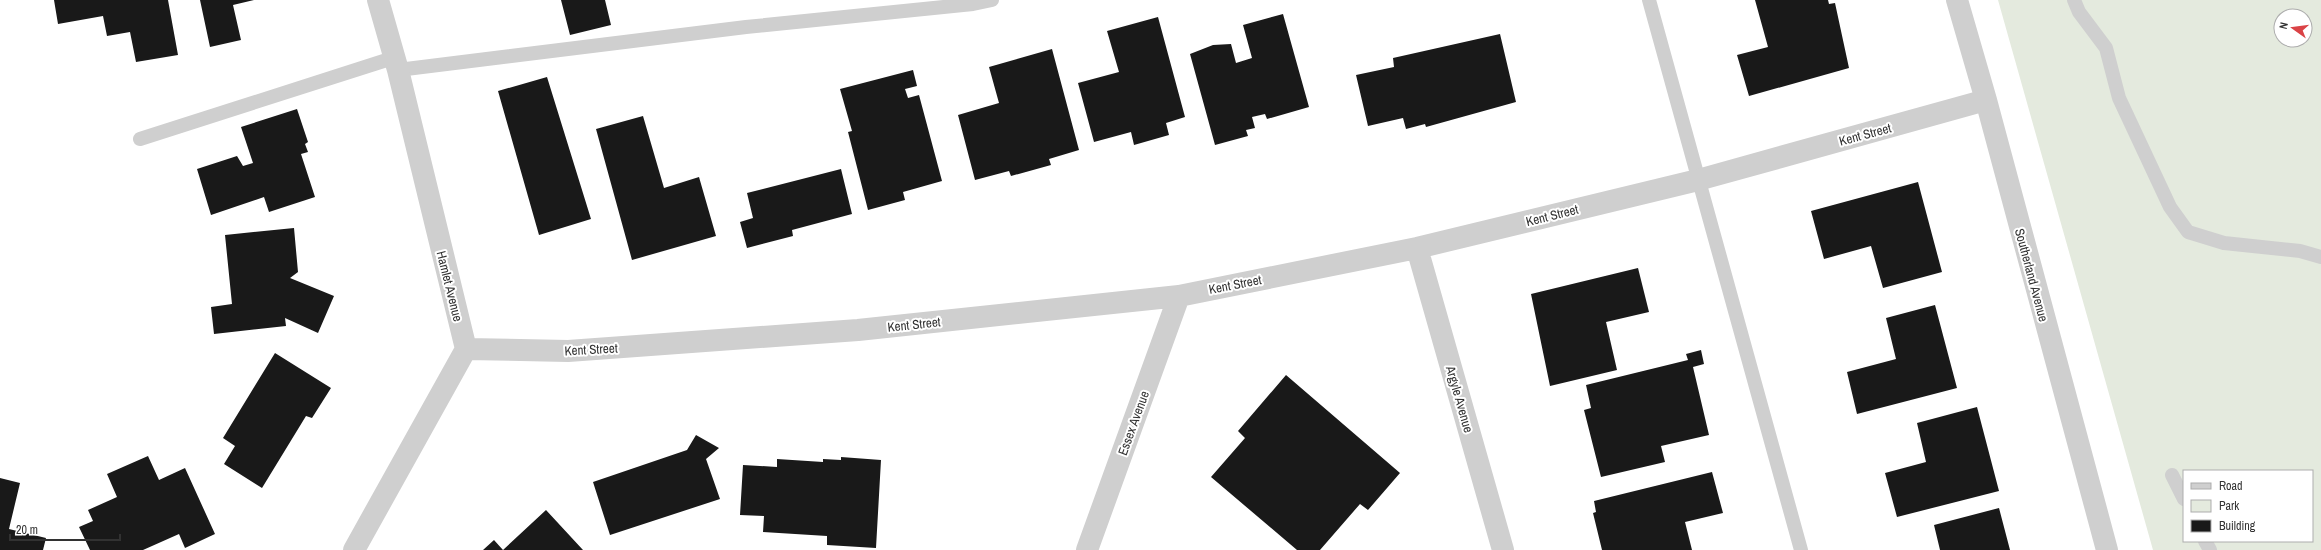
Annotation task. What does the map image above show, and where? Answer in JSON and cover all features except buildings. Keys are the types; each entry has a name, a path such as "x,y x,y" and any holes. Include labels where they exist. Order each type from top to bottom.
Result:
{"street":[{"name":"Hamlet Avenue","path":"378,0 396,64 466,349"},
{"name":"Southerland Avenue","path":"1957,0 1986,100 2107,550"},
{"name":"Kent Street","path":"466,349 568,351 850,331 1180,296 1418,248 1698,180 1986,100"},
{"name":"Argyle Avenue","path":"1418,248 1503,550"},
{"name":"Essex Avenue","path":"1087,550 1180,296"},
{"path":"354,550 466,349"}],"lane":[{"path":"140,139 396,64 973,4 992,0"},
{"path":"1649,0 1801,550"},
{"path":"2074,0 2079,12 2106,48 2119,98 2170,207 2188,232 2224,243 2300,251 2321,257"},
{"path":"2172,475 2183,497"}],"green space":[{"path":"1998,0 2321,0 2321,550 2153,550"}]}
